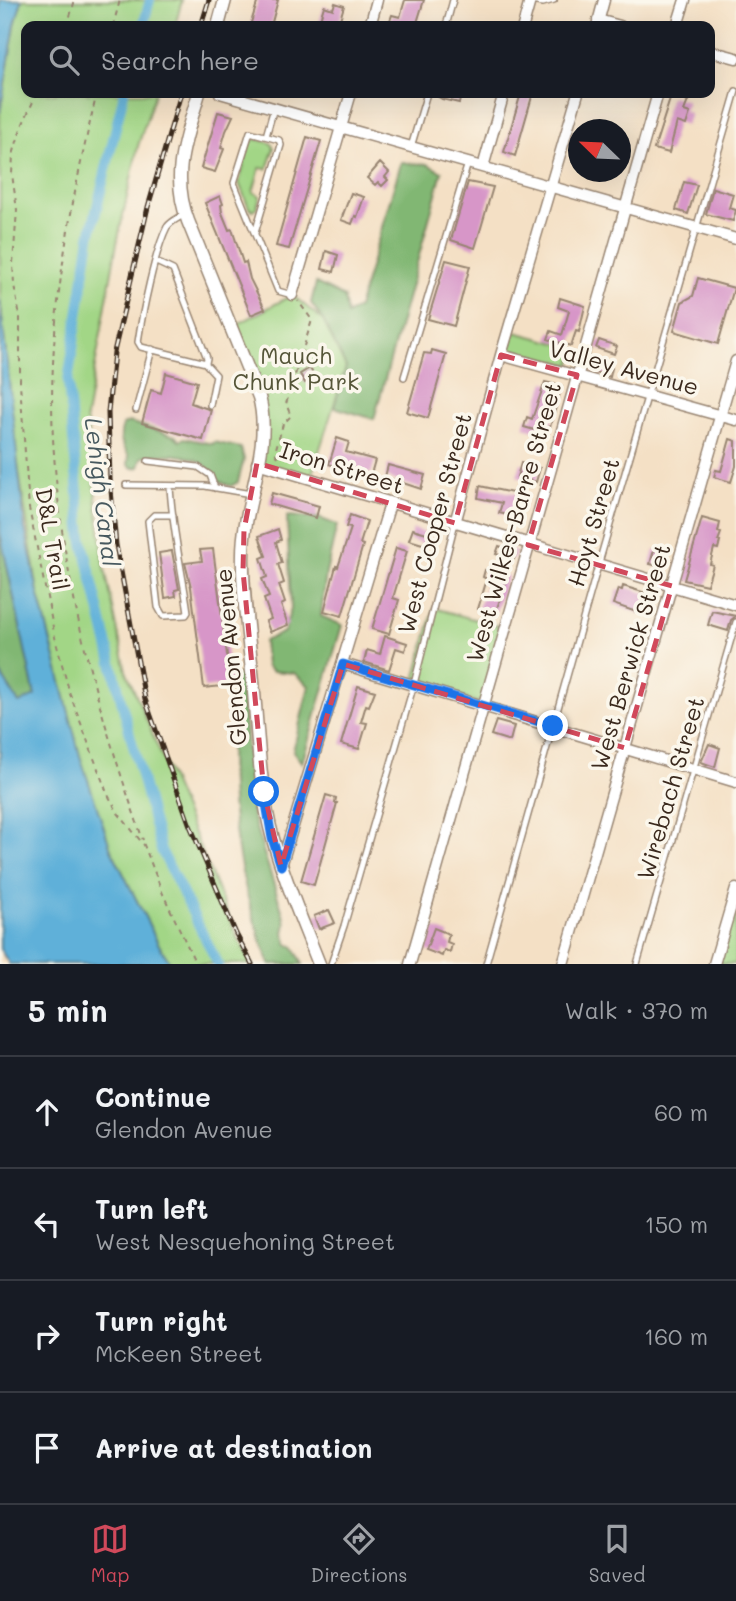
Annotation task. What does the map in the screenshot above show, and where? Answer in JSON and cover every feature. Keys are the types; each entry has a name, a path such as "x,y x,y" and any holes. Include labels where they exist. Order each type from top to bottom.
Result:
{"street":[{"path":"219,21 225,0"},
{"path":"371,21 377,0"},
{"path":"524,21 529,0"},
{"path":"599,21 604,0"},
{"path":"679,21 685,0"},
{"path":"715,52 736,58"},
{"name":"Glendon Avenue","path":"198,98 179,166 180,194 185,215 259,397 264,424 243,540 243,571 264,792 272,838 319,964"},
{"path":"237,98 736,239"},
{"path":"292,295 350,98"},
{"path":"483,167 503,98"},
{"name":"West Cooper Street","path":"455,523 577,98"},
{"name":"West Wilkes-Barre Street","path":"410,964 657,98"},
{"name":"Valley Avenue","path":"501,355 736,419"},
{"name":"West Berwick Street","path":"563,964 736,361"},
{"name":"Iron Street","path":"257,463 736,605"},
{"path":"281,866 390,504"},
{"path":"343,664 736,782"},
{"path":"714,964 736,889"}],"lane":[{"path":"447,21 453,0"},
{"path":"529,0 543,3 554,0"},
{"name":"Hoyt Street","path":"486,964 736,91"},
{"path":"411,147 426,98"},
{"path":"266,136 274,108"},
{"path":"255,233 281,145 279,140 253,132 248,134 234,183 278,291 292,295"},
{"path":"404,377 468,163"},
{"path":"185,215 167,228 156,262 138,342 141,347 205,363"},
{"path":"156,262 173,270 207,358 206,368 216,375 209,405"},
{"path":"136,410 152,349"},
{"path":"148,461 198,467 210,475 215,488"},
{"path":"126,485 215,488 251,494"},
{"path":"170,486 188,612 186,615 163,616 158,607 148,520 154,515 173,515"},
{"name":"West Cooper Street","path":"331,964 414,684 455,523"},
{"name":"Wirebach Street","path":"637,964 736,621"}],"path":[{"path":"69,21 75,0"},
{"path":"114,21 120,0"},
{"name":"D&L Trail","path":"35,98 21,128 13,155 12,174 17,210 14,285 20,317 20,383 29,508 56,642 70,694 107,793 118,813 144,845 163,894 196,964"},
{"path":"96,98 64,260 56,338 54,453 64,550 81,636 114,754 144,845"},
{"path":"275,469 278,458 275,452 283,425 291,416 286,404 312,320 292,295"}],"highlighted area":[{"path":"501,355 577,375 528,545 672,586 625,748 343,664 281,866 264,792 243,571 244,530 257,463 455,523"}],"green space":[{"path":"22,0 182,0 176,21 21,21 21,98 153,98 138,146 117,243 86,417 105,569 126,671 236,934 252,964 171,964 159,945 109,845 80,756 38,592 17,459 0,298 0,113"},
{"path":"255,139 271,143 274,148 267,169 260,168 253,192 260,196 257,207 253,210 249,208 239,183 250,142"},
{"path":"401,163 427,164 442,172 374,419 334,407 346,367 323,320 311,303 316,283 344,297 347,315 358,308"},
{"name":"Mauch Chunk Park","path":"292,295 323,320 346,367 310,480 257,463 262,406 231,328"},
{"path":"515,332 575,348 571,365 509,349"},
{"path":"129,422 175,436 180,441 184,438 241,448 244,459 238,482 231,486 224,483 202,463 181,456 142,457 139,467 132,468 121,438 123,425"},
{"path":"287,516 319,518 337,525 326,573 321,616 342,625 302,763 293,751 309,686 294,673 272,671 266,666 264,641 284,632 291,608"},
{"path":"0,533 35,697 19,703 0,673"},
{"path":"434,608 505,628 483,704 414,684"},
{"path":"241,673 252,815 286,923 284,933 288,945 293,946 303,964 270,964 247,895 234,823 230,751 235,678"},
{"path":"736,906 736,964 719,964"}],"water":[{"path":"0,0 22,0 0,113"},
{"path":"0,298 25,528 38,592 80,756 111,849 171,964 9,964 0,949 0,673 19,703 35,696 0,533"}],"building":[{"path":"258,0 278,0 272,21 252,21"},
{"path":"405,0 424,0 418,21 390,21 392,15 400,17"},
{"path":"335,3 344,6 340,21 320,21 324,6 333,9"},
{"path":"440,98 460,98 459,103"},
{"path":"520,98 532,98 515,156 504,152"},
{"path":"670,98 688,101 684,111 690,113 686,125 677,122 669,153 654,149"},
{"path":"218,112 233,116 215,172 201,168"},
{"path":"307,137 321,141 289,249 276,246"},
{"path":"380,163 389,172 385,177 388,180 382,186 378,182 375,185 367,178"},
{"path":"468,182 493,187 475,248 451,240"},
{"path":"684,182 697,185 688,214 676,210"},
{"path":"713,188 733,194 729,208 736,210 733,221 706,214"},
{"path":"351,193 364,197 352,224 341,220"},
{"path":"220,196 222,213 229,230 232,229 243,263 246,262 250,279 265,309 251,315 205,203"},
{"path":"326,251 338,255 334,272 322,269"},
{"path":"446,260 470,266 454,326 428,319"},
{"path":"698,278 734,288 718,344 674,331 682,302 693,296"},
{"path":"560,298 585,306 579,332 576,331 571,346 548,339 551,331 562,335 569,311 558,307"},
{"path":"599,340 617,346 614,354 596,348"},
{"path":"432,350 446,354 428,418 407,412 424,353 431,354"},
{"path":"594,362 612,368 610,377 592,371"},
{"path":"310,368 315,378 305,383 300,374"},
{"path":"166,373 197,382 191,403 211,410 203,440 142,423 151,390 161,393"},
{"path":"545,382 562,386 548,434 524,427 527,417 532,419"},
{"path":"337,438 349,442 346,452 375,460 371,474 329,464"},
{"path":"730,439 736,441 736,466 731,482 714,477 716,470 721,471"},
{"path":"521,463 540,468 536,482 517,477"},
{"path":"388,465 425,475 421,489 385,477"},
{"path":"480,486 517,494 512,516 499,513 502,503 478,498"},
{"path":"272,493 319,506 316,518 269,504"},
{"path":"350,515 367,521 360,544 363,545 342,616 324,611 336,566 338,567 351,528 346,527"},
{"path":"702,518 720,523 718,532 721,533 718,549 714,548 710,564 713,565 707,585 684,580"},
{"path":"278,529 281,540 276,542 282,563 278,564 284,583 279,585 285,603 281,605 288,625 270,632 266,621 271,619 264,599 269,597 262,579 267,577 261,558 266,556 259,536"},
{"path":"413,529 430,534 426,545 409,540"},
{"path":"499,546 516,552 514,559 496,554"},
{"path":"396,548 407,551 393,598 399,600 389,634 372,629"},
{"path":"213,549 231,685 204,688 191,587 185,563 202,561 200,550"},
{"path":"654,550 666,553 663,567 650,564"},
{"path":"172,551 179,589 175,590 176,596 165,598 159,553"},
{"path":"490,569 508,576 495,614 478,609 487,579 483,577 485,570"},
{"path":"623,586 652,595 645,615 613,604 618,589 622,590"},
{"path":"712,611 736,616 731,620 728,631 708,625"},
{"path":"385,636 407,643 405,651 396,648 389,670 364,662 367,650 380,654"},
{"path":"358,686 375,691 369,706 366,705 361,722 367,723 359,749 341,744"},
{"path":"496,721 514,726 510,741 491,735"},
{"path":"709,744 720,748 715,767 701,762"},
{"path":"326,795 336,798 337,803 314,885 301,881"},
{"path":"329,910 335,923 319,929 314,916"},
{"path":"434,928 449,934 447,942 452,944 450,952 444,950 442,956 426,950"}],"waterway":[{"name":"Lehigh Canal","path":"144,21 150,0"},
{"name":"Lehigh Canal","path":"123,98 90,237 68,381 82,538 161,850 218,964"}],"railway":[{"path":"203,21 209,0"},
{"path":"180,98 148,207 114,352 108,412 110,479 116,545 145,699 189,823 236,934 252,964"}],"route":[{"path":"264,792 272,838 281,866 343,664 553,726"}]}
